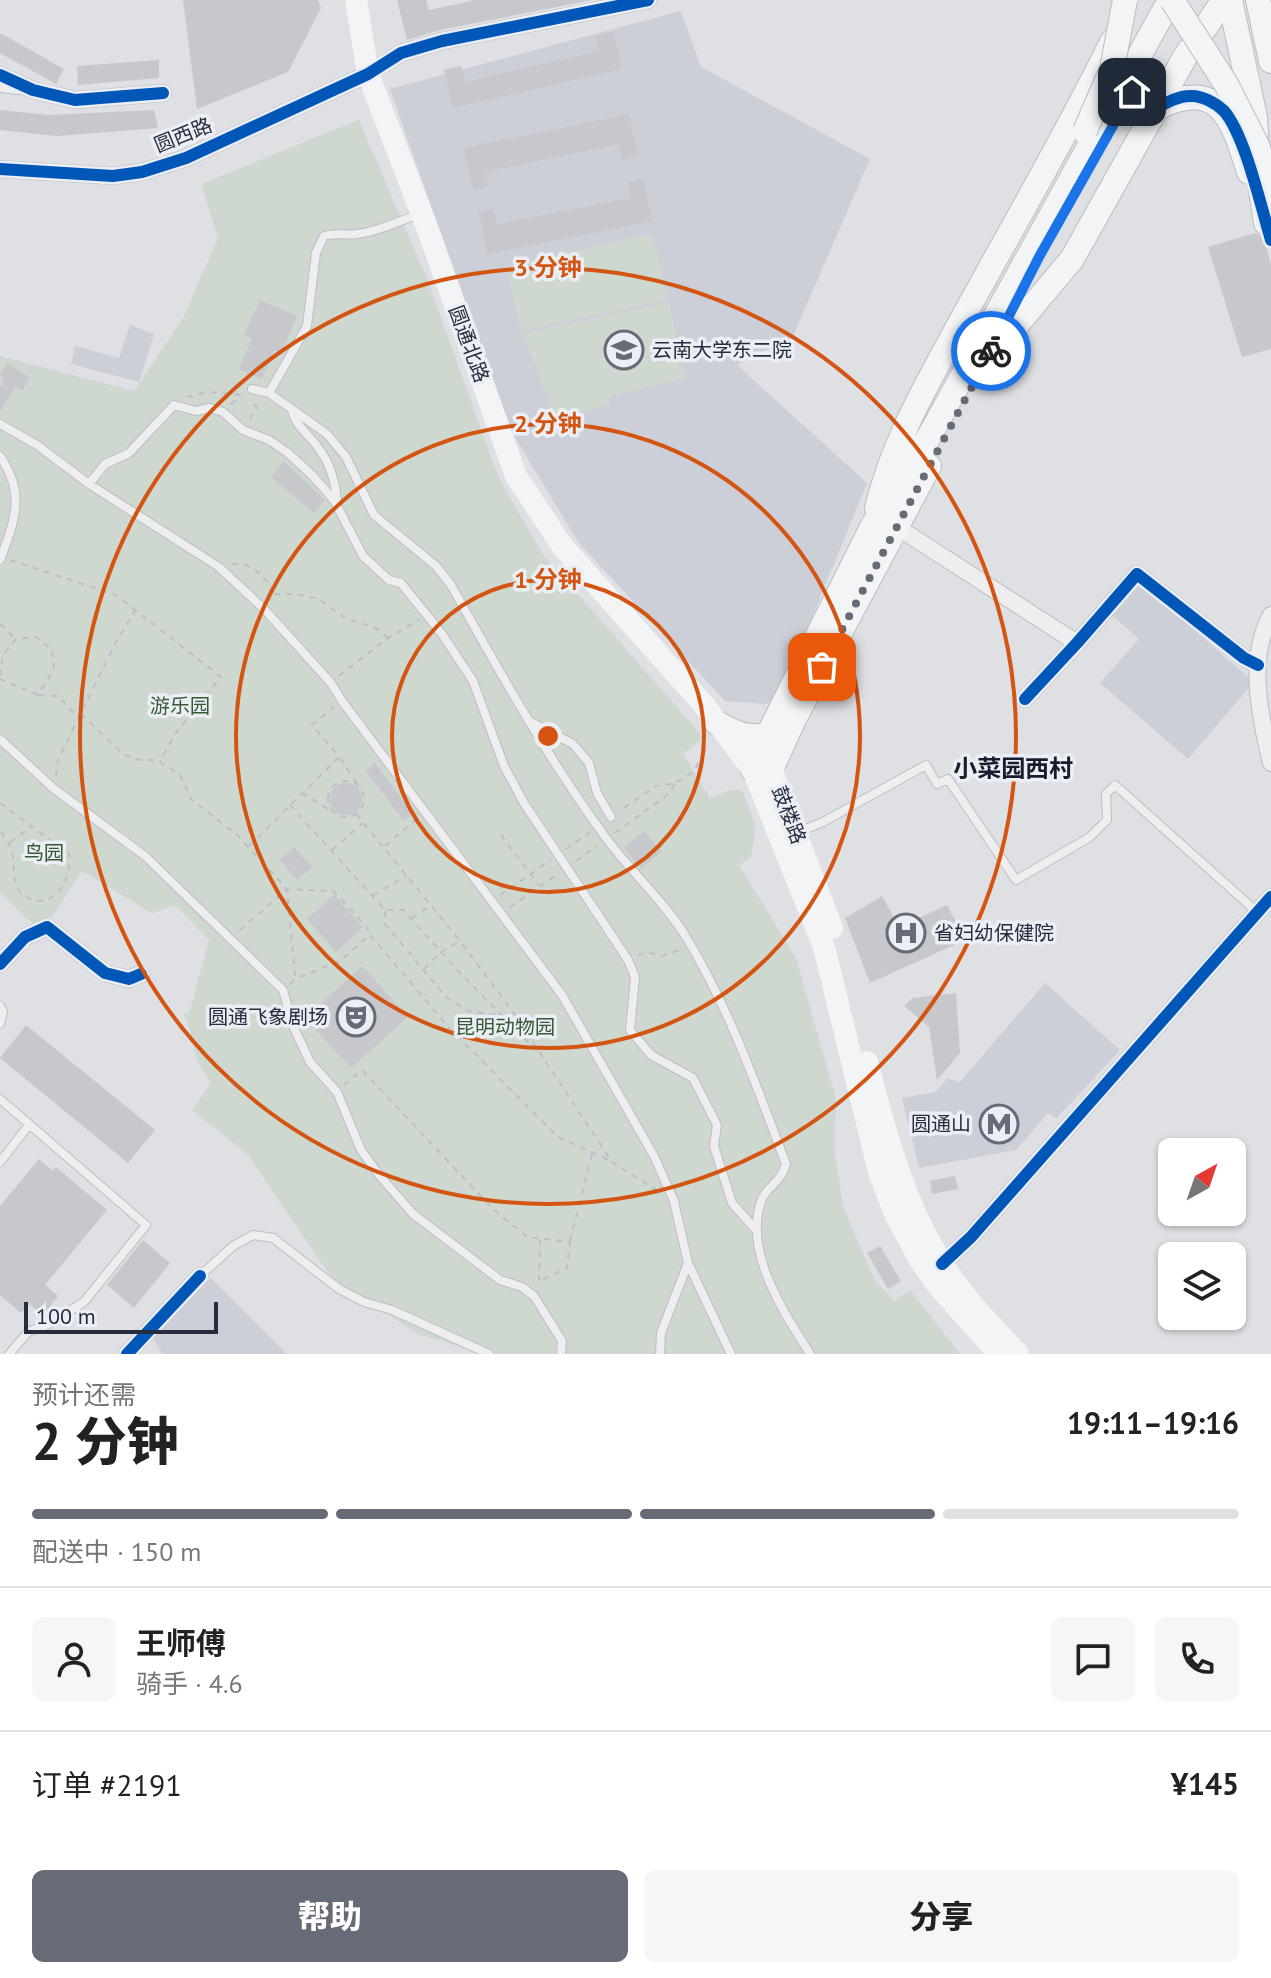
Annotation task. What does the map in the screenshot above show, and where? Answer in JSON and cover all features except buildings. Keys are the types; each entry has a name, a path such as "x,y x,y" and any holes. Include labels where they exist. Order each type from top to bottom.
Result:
{"main road":[{"name":"圆通北路","path":"356,0 368,74 516,476 563,547 717,723"},
{"path":"885,526 935,399 1085,131 1112,69 1119,45 1125,0"},
{"path":"885,526 884,479 914,409 1074,119 1133,0"},
{"path":"765,759 778,732 794,719 909,472 1171,0 1226,84 1257,145 1271,189"},
{"path":"765,759 885,526 1028,288 1183,0"},
{"path":"1028,288 1075,226 1180,37 1206,0"},
{"path":"984,364 1072,259 1185,57 1227,0"},
{"path":"1227,0 1255,117 1258,171 1268,232"},
{"path":"1258,0 1271,61"},
{"path":"1155,109 1173,99 1190,96 1203,97 1223,110 1241,146 1268,232"},
{"path":"717,723 741,736 765,759"},
{"name":"鼓楼路","path":"765,759 838,943 895,1165 911,1209 942,1264 964,1295 1018,1354"},
{"name":"鼓楼路","path":"765,759 824,947 879,1172 896,1216 938,1286 999,1354"}],"street":[{"name":"圆西路","path":"0,169 113,176 142,172 186,158 368,74 401,53 442,41 648,0"},
{"path":"0,75 33,90 75,100 163,93"},
{"path":"885,526 1077,643"},
{"path":"1025,699 1137,574 1244,658 1258,665"},
{"path":"1271,615 1257,653 1262,728 1271,763"},
{"path":"942,1264 971,1237 1271,897"},
{"path":"0,964 25,937 47,927 105,973 129,979 141,974"},
{"path":"127,1354 200,1276"}],"lane":[{"path":"0,88 33,90"},
{"path":"269,393 307,326 316,253 324,236 366,232 421,212"},
{"path":"252,389 269,393 337,444 374,515 436,566 451,585 531,722 607,839 663,905 691,947 732,1028 786,1164 782,1177 762,1199 757,1231 769,1286 810,1354"},
{"path":"89,484 105,464 129,453 174,405 196,411 210,408 223,412 243,430 269,440 288,453 312,475 337,507 363,556 389,580 401,583 473,681 504,766 557,856 628,960 635,977 630,1030 651,1055 693,1078 717,1125 714,1146 732,1203 757,1231"},
{"path":"292,410 295,421 319,447 328,464 337,495 337,507"},
{"path":"0,424 37,445 89,484 219,567 265,610 331,683 499,914 562,995 654,1156 674,1201 688,1263 731,1354"},
{"path":"0,456 12,473 16,488 16,517 1,559"},
{"path":"531,722 573,744 589,763 597,793 611,817"},
{"path":"0,739 53,788 145,856 283,990 293,1026 310,1062 337,1092 361,1150 413,1214 500,1280 522,1287 534,1296 562,1341 561,1354"},
{"path":"796,833 823,822 926,765 937,784 948,779 1016,880 1090,837 1107,820 1106,794 1115,785 1258,912"},
{"path":"0,1006 3,1012 0,1024"},
{"path":"0,1099 146,1225 84,1302 49,1324 28,1332 9,1354"},
{"path":"0,1162 29,1125"},
{"path":"200,1276 233,1246 253,1235 273,1238 339,1289 489,1354"},
{"path":"660,1354 661,1333 688,1263"}],"path":[{"path":"174,405 188,396 208,392 242,395 223,412"},
{"path":"243,430 257,408"},
{"path":"1,559 116,595 221,677 175,734 159,761"},
{"path":"219,567 245,564 257,571 274,594"},
{"path":"265,610 274,594"},
{"path":"274,594 319,599 345,618 376,628 388,638"},
{"path":"53,788 58,760 136,608"},
{"path":"331,683 388,638 427,616"},
{"path":"0,624 16,639"},
{"path":"38,695 52,676 55,656 42,640 29,636 16,639 6,649 0,677 38,695 58,696 78,719"},
{"path":"302,793 335,814 346,817 356,814 364,800 339,757 312,725 342,701"},
{"path":"81,714 122,753 134,759 159,761 180,775 191,799 249,846 287,889 295,979"},
{"path":"249,846 339,757"},
{"path":"499,914 666,796 676,783 694,771 700,760"},
{"path":"335,814 328,799 336,785 346,782 360,790"},
{"path":"611,817 656,786 676,783"},
{"path":"0,803 69,854 70,873 59,892 41,900 22,894 14,883 9,842 0,830"},
{"path":"290,805 385,910 385,924 447,998 468,1011 501,1015"},
{"path":"384,847 424,812"},
{"path":"356,814 460,941 545,1058 612,1162"},
{"path":"332,850 364,823"},
{"path":"9,842 33,826"},
{"path":"490,901 599,826"},
{"path":"501,835 540,887"},
{"path":"372,895 407,876"},
{"path":"230,939 287,889 333,891 366,926 370,935 452,1031 558,1137 612,1162 674,1201"},
{"path":"411,919 432,906"},
{"path":"385,910 403,910 545,1058"},
{"path":"283,990 295,979 340,961 370,935"},
{"path":"423,970 441,952 460,941"},
{"path":"628,960 647,952 661,956 691,947"},
{"path":"337,1092 362,1070 493,1209 527,1237 570,1242"},
{"path":"539,1281 567,1268 570,1242 592,1154"},
{"path":"534,1296 539,1281 540,1238"}],"shaded area":[{"name":"云南大学东二院","path":"681,11 701,67 870,159 793,336 737,365 867,483 791,669 768,704 725,701 579,543 509,428 390,89"},
{"path":"130,325 154,334 139,382 71,364 75,346 119,358"},
{"path":"1141,584 1254,682 1188,759 1100,683 1139,639 1113,616"},
{"path":"1045,983 1120,1050 1057,1118 1048,1113 1016,1150 919,1168 902,1098 935,1092 948,1078 959,1083"},
{"path":"211,1278 287,1354 162,1354 153,1337"}],"green space":[{"name":"昆明动物园","path":"359,120 426,276 498,476 542,553 704,738 683,754 710,798 730,790 742,790 756,826 751,858 739,865 796,958 836,1099 835,1153 843,1206 874,1279 894,1301 910,1290 960,1354 486,1354 420,1335 333,1280 248,1155 192,1110 211,1083 197,1061 183,1012 189,1014 209,940 175,905 152,913 82,871 52,917 34,925 0,893 0,356 134,391 183,318 218,238 201,184"},
{"path":"653,234 667,300 521,331 506,266"},
{"path":"669,302 688,390 685,378 607,397 610,409 608,405 555,418 523,333"}],"cycle path":[{"path":"0,169 113,176 142,172 186,158 368,74 401,53 442,41 648,0"},
{"path":"0,75 33,90 75,100 163,93"},
{"path":"1155,109 1177,99 1194,96 1208,100 1224,111 1239,137 1271,240"},
{"path":"1025,699 1137,574 1244,658 1258,665"},
{"path":"942,1264 971,1237 1271,897"},
{"path":"0,964 25,937 47,927 105,973 129,979 141,974"},
{"path":"127,1354 200,1276"}],"way so far":[{"path":"822,667 991,351"}],"place":[{"name":"云南大学东二院","path":"624,350"},
{"name":"省妇幼保健院","path":"906,933"},
{"name":"圆通飞象剧场","path":"356,1017"},
{"name":"圆通山","path":"999,1124"}],"district":[{"name":"小菜园西村","path":"1013,769"}],"route":[{"path":"991,351 1039,257 1132,92"}],"park label":[{"name":"游乐园","path":"180,706"},
{"name":"鸟园","path":"44,853"}]}
